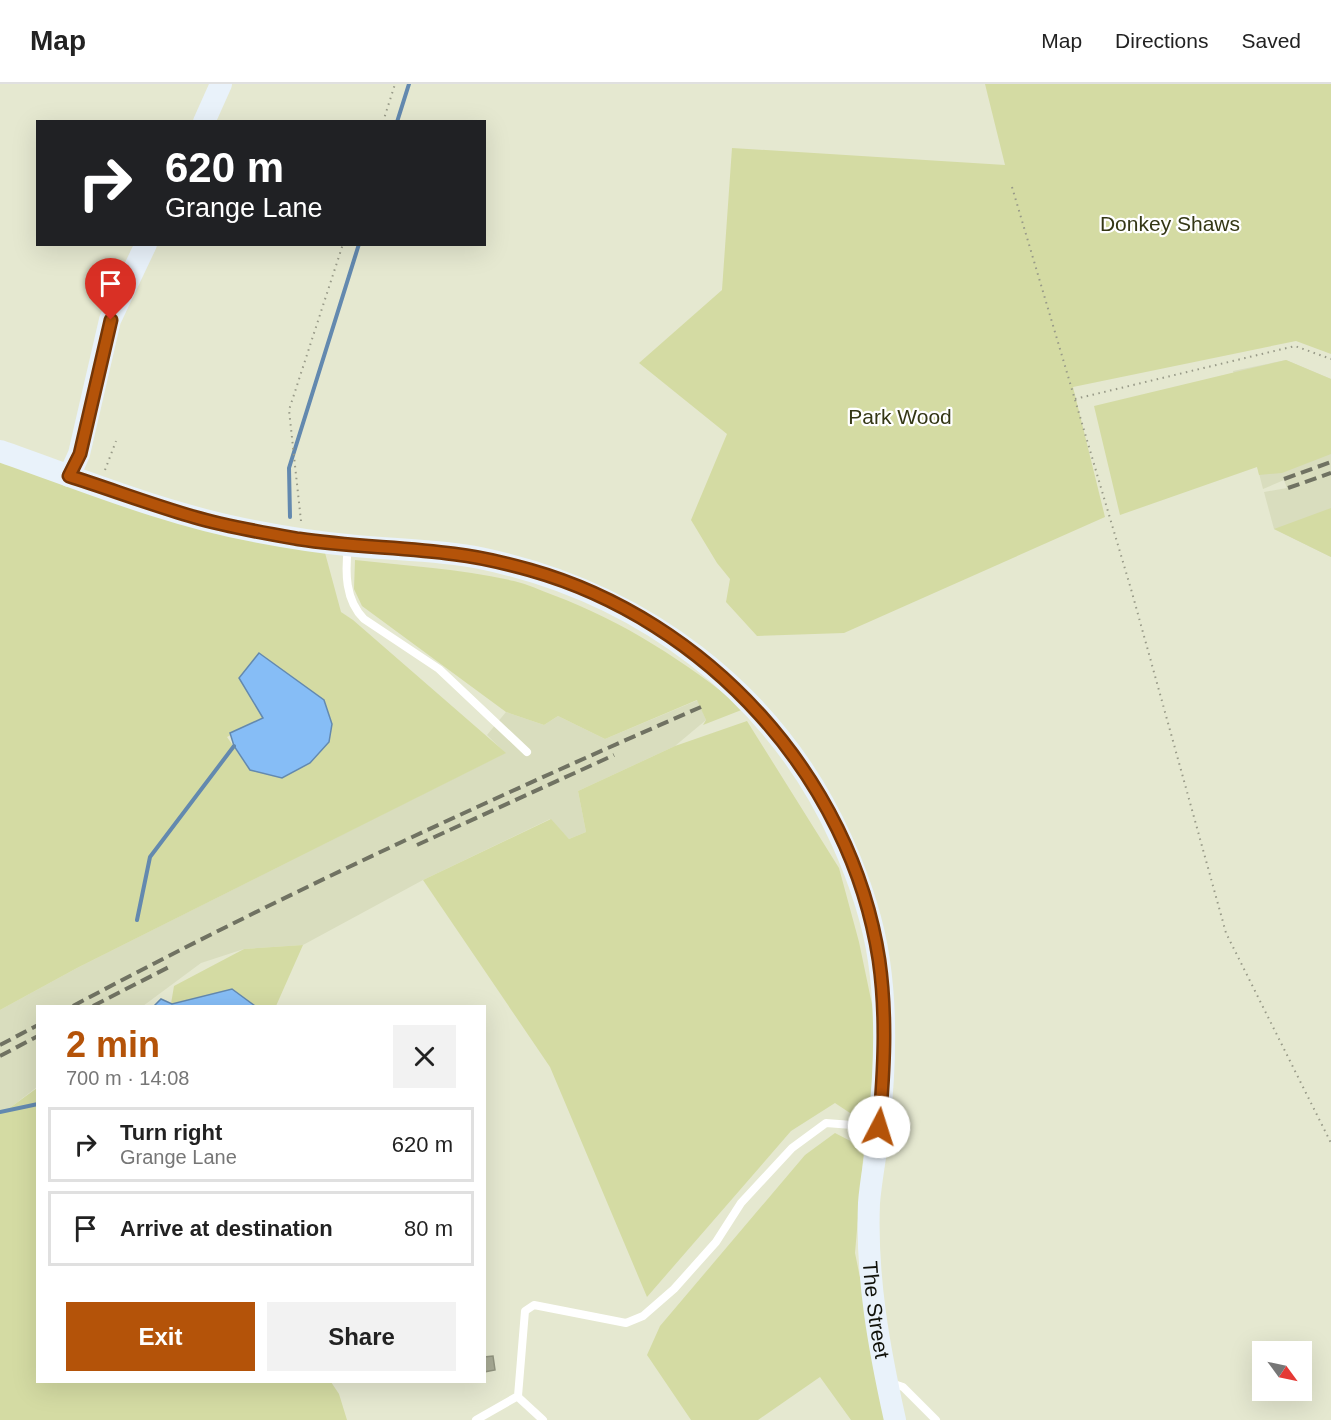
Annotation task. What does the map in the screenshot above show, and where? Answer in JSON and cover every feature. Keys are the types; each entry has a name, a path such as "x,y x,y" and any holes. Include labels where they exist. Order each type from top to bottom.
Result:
{"street":[{"path":"205,120 221,84"},
{"path":"69,476 80,454 111,320 145,246"},
{"name":"The Street","path":"0,451 194,517 303,539 478,557 531,571 585,590 617,604 658,628 694,654 741,694 767,722 798,762 824,806 846,851 864,897 878,958 883,997 884,1081 869,1199 870,1271 877,1332 895,1420"}],"lane":[{"path":"348,545 346,575 355,610 364,619 439,669 527,752"},
{"path":"518,1397 525,1311 534,1305 626,1323 643,1316 674,1289 716,1242 741,1203 792,1148 826,1123 879,1127"},
{"path":"887,1382 903,1387 936,1420"},
{"path":"476,1420 518,1397"},
{"path":"518,1397 543,1420"}],"path":[{"path":"383,120 395,84"},
{"path":"1012,187 1131,589 1226,933 1331,1143"},
{"path":"303,539 289,410 341,246"},
{"path":"1075,399 1295,346 1331,359"},
{"path":"100,486 116,441"}],"shaded area":[{"path":"1286,360 1331,379 1331,557 1274,529 1264,492 1287,488 1284,480 1263,489 1233,371"},
{"path":"698,700 706,720 675,746 578,791 586,832 569,839 550,819 423,880 303,945 244,949 201,963 144,1005 36,1005 36,1088 11,1107 0,1112 0,1010 77,968 505,753 487,735 506,712 544,725 558,716 605,739"}],"green space":[{"name":"Park Wood","path":"985,84 1331,84 1331,354 1296,341 1073,387 1105,517 844,633 757,636 726,602 730,579 717,563 691,520 727,434 639,363 722,290 732,148 1005,165"},
{"path":"1286,360 1331,379 1331,454 1282,473 1259,475 1257,467 1120,515 1094,406"},
{"path":"0,462 324,549 341,612 506,753 77,968 0,1010","holes":["259,653 324,700 250,770 227,737 263,718"]},
{"path":"1331,508 1331,557 1274,529"},
{"path":"355,560 475,574 534,587 579,605 629,630 677,659 744,709 703,725 706,720 697,700 605,739 558,716 544,725 506,712 362,606 354,589"},
{"path":"747,721 839,868 859,942 874,1014 875,1097 862,1113 850,1113 835,1103 791,1131 647,1297 550,1067 423,880 551,819 569,839 586,832 578,791 675,746"},
{"path":"303,945 276,1005 254,1005 232,989 171,1004 174,986 244,949"},
{"path":"36,1089 36,1383 332,1383 339,1394 347,1420 0,1420 0,1112"},
{"path":"835,1133 864,1148 855,1253 889,1420 851,1420 820,1377 758,1420 691,1420 647,1355 660,1326 805,1155"}],"water":[{"path":"259,653 324,700 332,724 329,742 310,763 282,778 250,770 234,746 230,733 263,718 239,678"},
{"path":"232,989 254,1005 155,1005 161,999 172,1004"}],"building":[{"path":"493,1356 495,1370 486,1372 486,1357"}],"waterway":[{"path":"398,120 409,84"},
{"path":"290,517 289,468 358,246"},
{"path":"137,920 150,857 234,746"},
{"path":"0,1112 36,1104"}],"railway":[{"path":"1284,479 1331,462"},
{"path":"1288,488 1331,473"},
{"path":"75,1005 227,926 384,850 701,707"},
{"path":"417,845 614,755"},
{"path":"95,1005 169,967"},
{"path":"0,1045 36,1026"},
{"path":"0,1056 36,1037"}],"route":[{"path":"111,320 80,454 69,476 194,517 251,530 348,545 478,557 560,580 617,604 658,628 717,672 741,694 787,747 819,796 834,824 864,897 878,958 885,1025 884,1081 879,1127"}],"park label":[{"name":"Donkey Shaws","path":"1170,224"}]}
